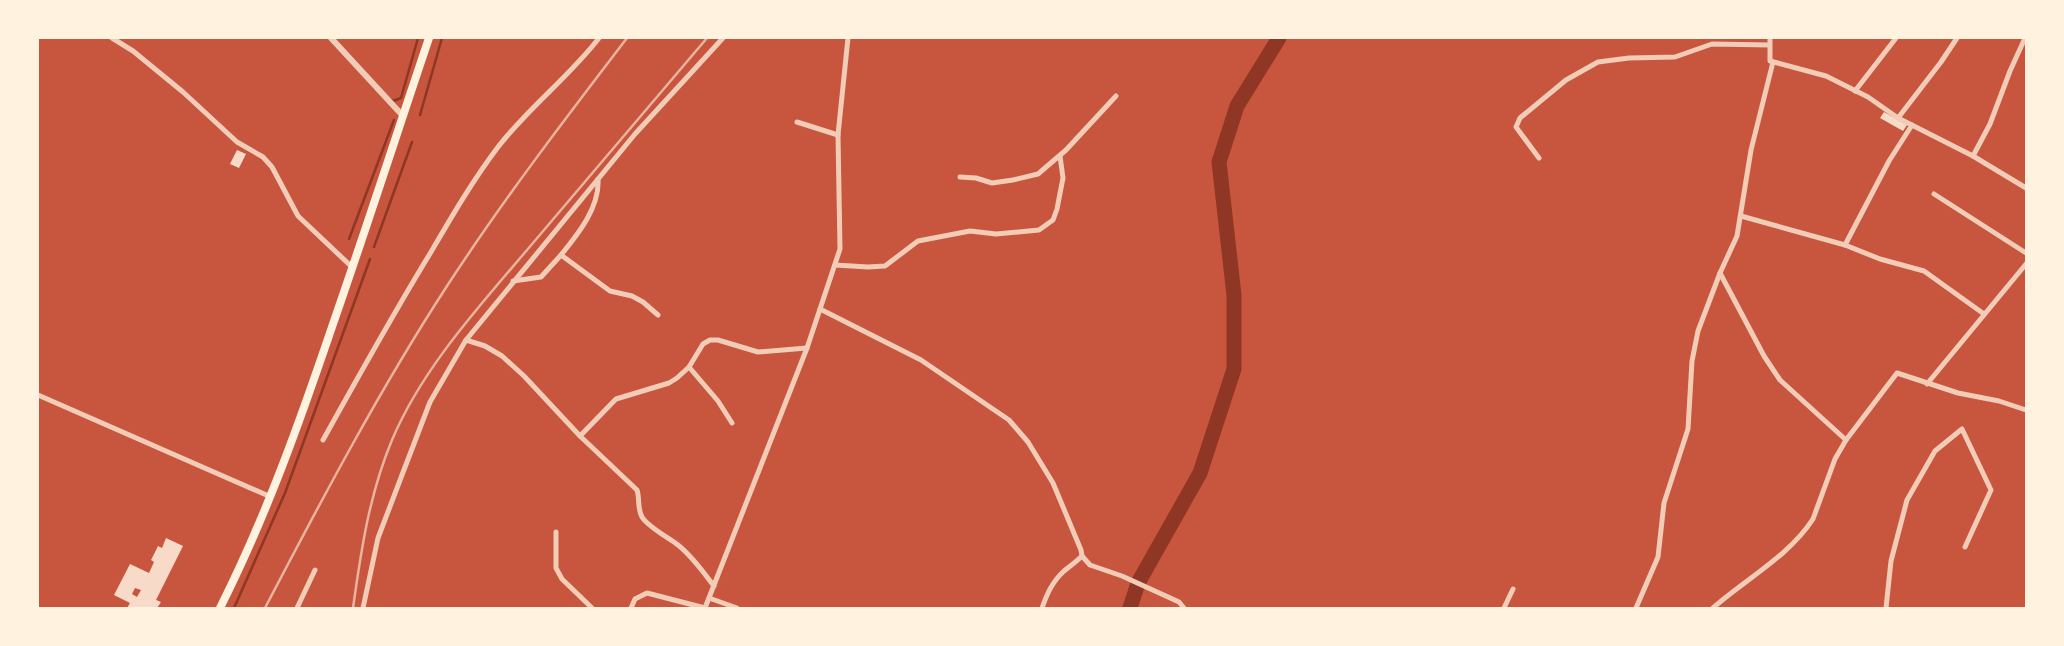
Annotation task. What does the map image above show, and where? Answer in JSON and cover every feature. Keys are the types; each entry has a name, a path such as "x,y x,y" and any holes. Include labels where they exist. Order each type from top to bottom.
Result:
{"main road":[{"path":"220,608 245,559 303,413 429,38"}],"street":[{"path":"112,38 133,51 183,92 236,142 256,151 264,157 272,167 298,216 352,268"},
{"path":"331,38 403,116"},
{"path":"323,440 374,346 472,184 499,146 524,117 583,59 599,38"},
{"path":"363,608 378,538 430,402 466,340 598,179 723,38"},
{"path":"631,608 635,599 647,593 705,608 807,348 840,249 838,135 848,38"},
{"path":"1770,38 1769,58 1773,62 1826,76 1868,97 1898,118 1973,156 2026,188"},
{"path":"1855,91 1896,38"},
{"path":"1898,118 1957,38"},
{"path":"1973,156 1990,124 2025,38"},
{"path":"1539,158 1516,127 1517,122 1524,114 1566,80 1587,67 1610,60 1675,57 1712,44 1769,45"},
{"path":"1636,608 1658,557 1664,503 1688,429 1693,353 1698,331 1720,273 1737,236 1751,150 1773,62"},
{"path":"960,177 976,178 992,183 1038,174 1060,156 1116,96"},
{"path":"797,122 838,135"},
{"path":"1845,245 1889,161 1912,125"},
{"path":"835,265 868,268 885,266 918,242 970,231 996,234 1039,230 1053,220 1058,209 1063,178 1060,156"},
{"path":"513,282 541,277 561,255 580,230 591,210 598,187 598,179"},
{"path":"1934,194 2026,253"},
{"path":"1741,216 1845,245 1880,259 1924,271 1984,314"},
{"path":"561,255 610,291 632,296 644,302 658,315"},
{"path":"1927,384 2026,264"},
{"path":"1720,273 1764,356 1780,380 1846,440"},
{"path":"820,309 921,360 1009,420 1028,442 1053,483 1079,542 1082,556 1090,565 1122,576 1179,602 1184,608"},
{"path":"466,340 496,351 524,376 580,436 637,490 639,511 643,519 680,547 697,564 714,586"},
{"path":"580,436 616,399 669,383 688,367 703,344 710,340 718,340 758,352 807,348"},
{"path":"688,367 718,401 732,422"},
{"path":"1713,608 1759,572 1805,531 1814,519 1835,459 1846,440 1897,373 1927,384 2026,410"},
{"path":"38,395 271,497"},
{"path":"1886,608 1892,554 1907,500 1935,451 1962,429 1991,490 1965,547"},
{"path":"556,532 556,568 567,584 592,608"},
{"path":"1042,608 1048,591 1057,577 1082,556"},
{"path":"297,608 315,570"},
{"path":"1504,608 1512,589"},
{"path":"709,598 737,608"}],"building":[{"path":"1884,112 1907,125 1903,131 1880,118"},
{"path":"237,150 246,154 239,168 230,164"},
{"path":"166,538 183,546 156,600 161,602 157,608 127,608 130,603 114,595 130,564 149,573 154,562 151,560 158,546 162,548","holes":["135,588 141,590 137,597 132,594"]}],"waterway":[{"path":"391,100 401,98 418,38"},
{"path":"420,115 442,38"},
{"path":"1130,608 1138,583 1200,473 1234,369 1234,295 1219,162 1237,106 1279,38"},
{"path":"349,239 394,120"},
{"path":"374,247 412,142"},
{"path":"234,608 285,493 370,259"}],"railway":[{"path":"265,608 330,485 422,325 512,191 627,38"},
{"path":"353,608 363,544 377,481 392,440 404,414 419,389 470,317 707,38"}]}
